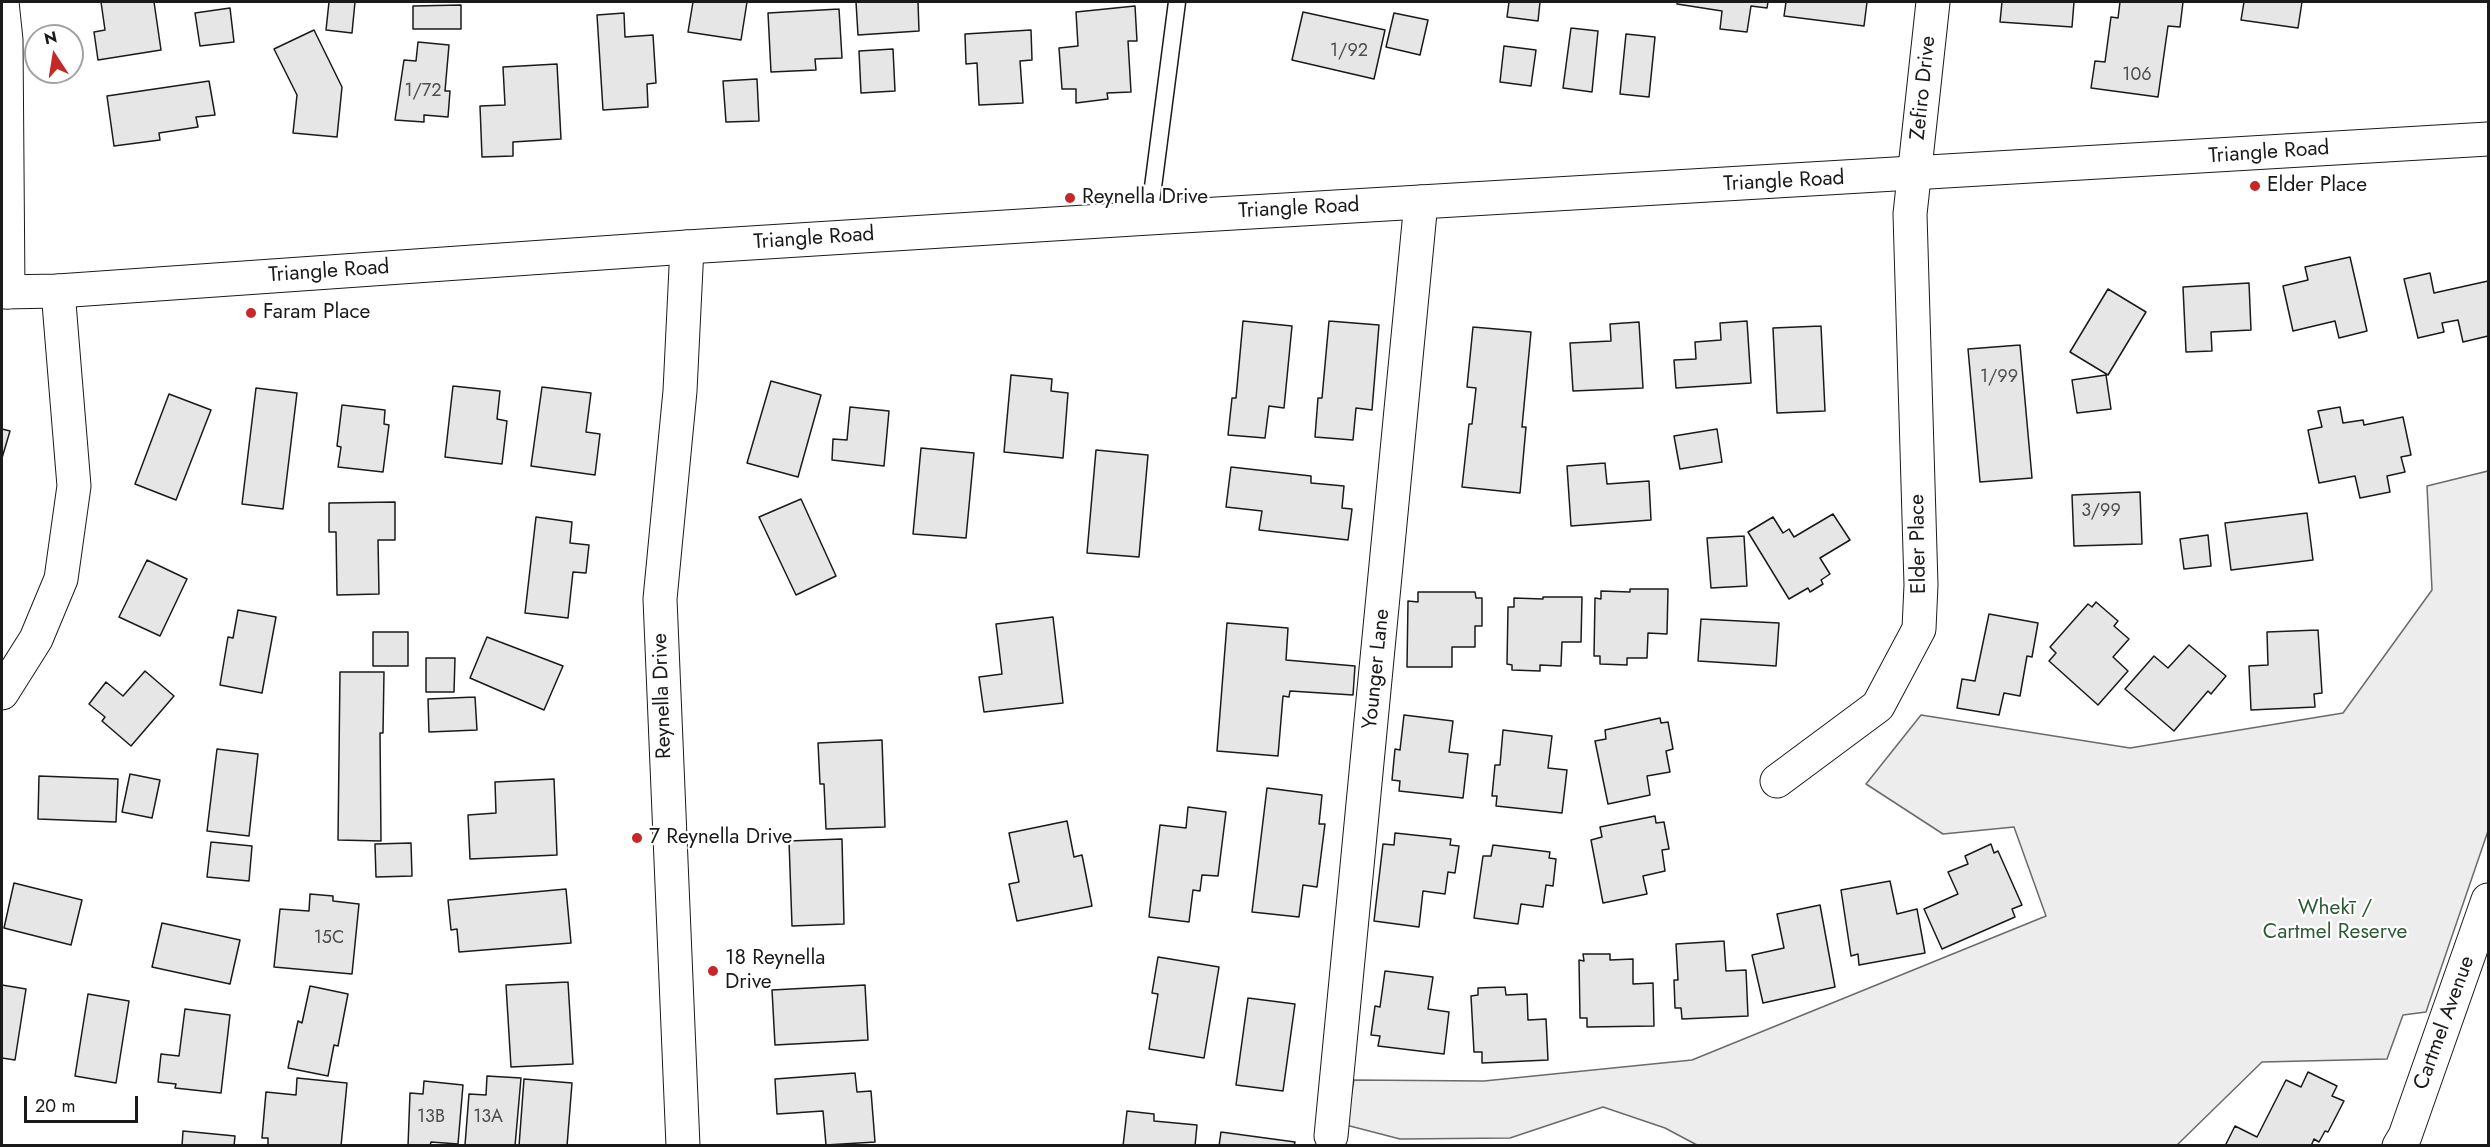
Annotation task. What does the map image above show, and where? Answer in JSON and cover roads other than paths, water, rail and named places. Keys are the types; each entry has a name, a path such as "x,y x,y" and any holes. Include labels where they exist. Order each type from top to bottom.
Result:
{"street":[{"path":"2,2 6,40 5,292"},
{"name":"Zefiro Drive","path":"1916,175 1932,2"},
{"name":"Triangle Road","path":"5,292 58,291 687,247 2488,139"},
{"name":"Elder Place","path":"1777,781 1878,706 1919,628 1921,585 1910,214 1916,175"},
{"name":"Younger Lane","path":"1331,1136 1421,202"},
{"name":"Reynella Drive","path":"683,1146 660,599 680,391 687,247"},
{"path":"2,693 36,639 61,579 63,567 74,486 58,291"},
{"name":"Cartmel Avenue","path":"2399,1146 2405,1136 2488,900"}],"lane":[{"path":"1149,219 1177,2"}],"place":[{"name":"Elder Place","path":"2255,186"},
{"name":"Reynella Drive","path":"1070,198"},
{"name":"Faram Place","path":"251,313"},
{"name":"7 Reynella Drive","path":"637,838"},
{"name":"18 Reynella Drive","path":"713,971"}],"park label":[{"name":"Whekī / Cartmel Reserve","path":"2335,921"}]}
